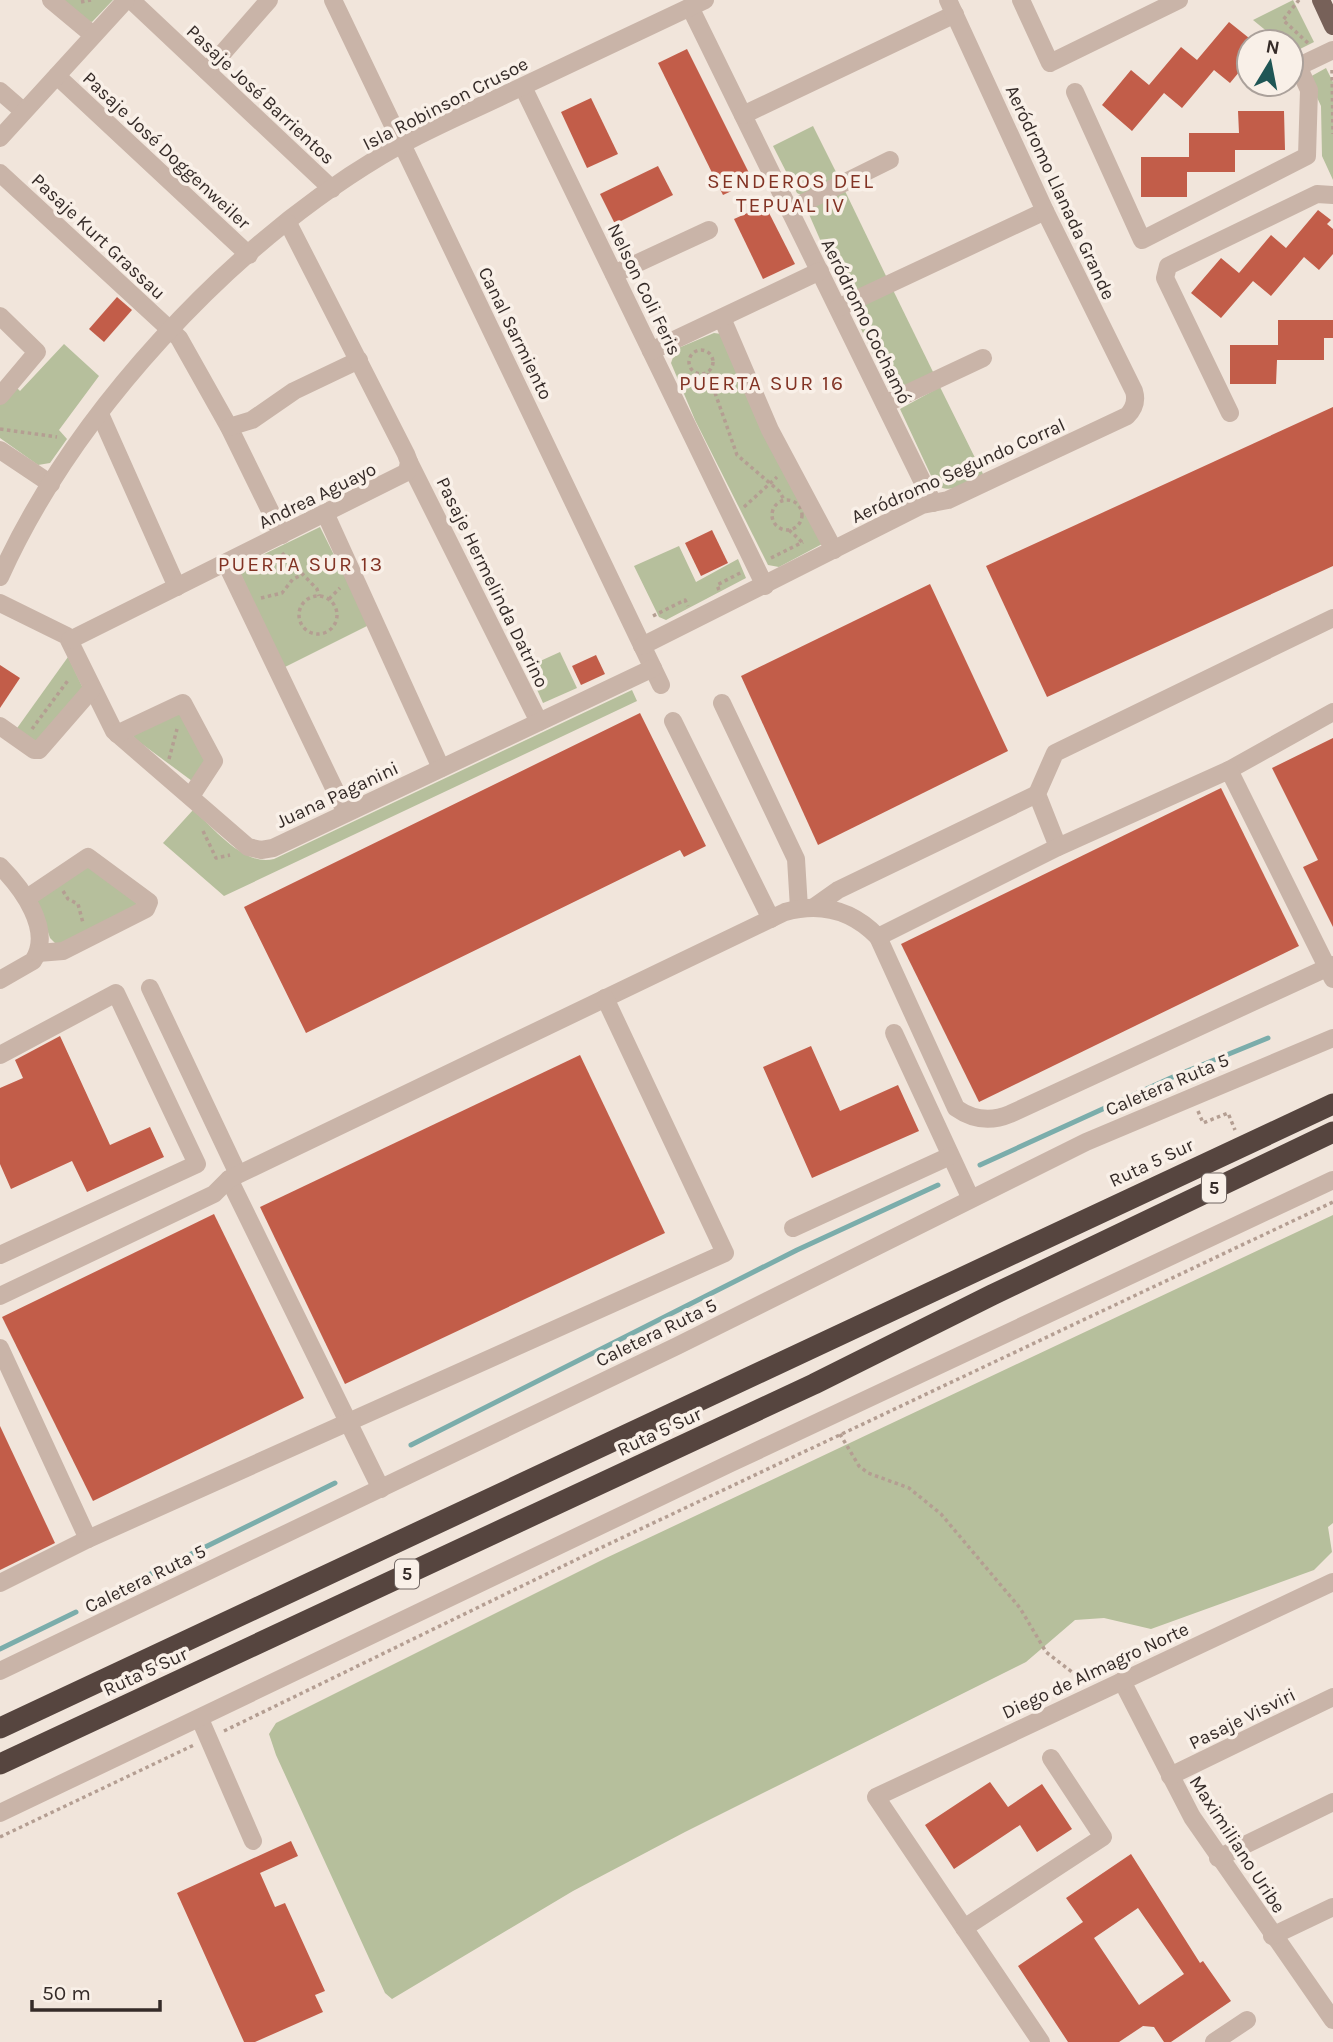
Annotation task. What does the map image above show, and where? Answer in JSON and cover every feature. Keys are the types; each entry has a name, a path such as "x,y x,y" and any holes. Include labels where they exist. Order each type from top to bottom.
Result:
{"highway":[{"name":"Ruta 5 Sur","path":"0,1728 1333,1104"},
{"name":"Ruta 5 Sur","path":"0,1764 814,1384 1016,1283 1333,1132"}],"main road":[{"path":"1321,0 1333,26"}],"street":[{"path":"51,0 93,35"},
{"path":"0,138 93,35 129,0"},
{"name":"Pasaje José Barrientos","path":"129,0 332,189"},
{"path":"207,71 269,0"},
{"name":"Canal Sarmiento","path":"333,0 661,685"},
{"path":"1021,0 1050,63 1179,0"},
{"name":"Isla Robinson Crusoe","path":"0,577 51,484 100,414 171,330 249,255 332,189 402,144 698,4"},
{"name":"Aeródromo Cochamó","path":"698,4 743,115 933,503"},
{"path":"743,115 951,7"},
{"name":"Aeródromo Llanada Grande","path":"951,7 1045,211 1134,391 1135,402"},
{"path":"1305,63 1333,50"},
{"name":"Pasaje José Doggenweiler","path":"57,76 249,255"},
{"path":"1075,92 1142,240 1307,156 1309,90 1305,84"},
{"name":"Nelson Coli Feris","path":"523,86 765,586"},
{"path":"0,91 23,111"},
{"path":"789,210 890,160"},
{"name":"Pasaje Kurt Grassau","path":"0,173 171,330 186,347 229,426 276,538"},
{"path":"1230,413 1165,278 1168,266 1317,194 1333,195"},
{"path":"838,308 1045,211"},
{"path":"288,223 409,462"},
{"path":"614,274 709,230"},
{"path":"651,351 820,271"},
{"path":"0,316 37,352 0,396"},
{"path":"722,318 770,430 834,550"},
{"path":"885,404 983,358"},
{"path":"229,426 252,420 293,391 359,360"},
{"name":"Aeródromo Segundo Corral","path":"642,646 922,505 947,500 1127,416 1135,402"},
{"path":"100,414 177,587"},
{"path":"0,450 51,484"},
{"name":"Andrea Aguayo","path":"70,640 398,479 407,472 409,462"},
{"name":"Pasaje Hermelinda Datrino","path":"409,462 538,722"},
{"path":"326,515 441,768"},
{"path":"226,563 346,813"},
{"path":"0,603 57,629 70,640"},
{"path":"0,1296 214,1194 234,1176 771,919 806,907 1037,794 1055,753 1064,747 1333,618"},
{"name":"Juana Paganini","path":"70,640 92,689 117,734 248,847 261,850 273,848 653,668"},
{"path":"0,726 34,750 39,750 92,689"},
{"path":"117,734 183,703 214,761 191,796"},
{"path":"722,703 796,859 806,907"},
{"path":"878,937 1058,847 1229,770 1332,713"},
{"path":"673,721 771,919"},
{"path":"806,907 843,912 868,926 878,937 956,1108 969,1116 985,1119 1010,1114 1331,971 1229,770"},
{"path":"1037,794 1058,847"},
{"path":"27,898 64,886 88,857 149,902 146,909 88,930 56,954 38,953"},
{"path":"0,866 27,898 38,933 38,953 28,965 0,980"},
{"path":"150,988 347,1423 381,1489"},
{"path":"0,1055 116,993 197,1164 0,1255"},
{"path":"0,1583 88,1539 725,1253 605,998"},
{"path":"894,1033 971,1197"},
{"name":"Caletera Ruta 5","path":"0,1671 817,1277 971,1197 1192,1095 1333,1038"},
{"path":"146,1053 174,1039"},
{"path":"793,1228 950,1156"},
{"path":"0,1813 731,1463 1333,1181"},
{"path":"0,1348 88,1539"},
{"name":"Diego de Almagro Norte","path":"964,1928 876,1797 1333,1582"},
{"name":"Maximiliano Uribe","path":"1117,1683 1218,1858 1333,2020"},
{"name":"Pasaje Visviri","path":"1170,1776 1333,1697"},
{"path":"200,1719 253,1841"},
{"path":"1041,2042 964,1928 1103,1837 1051,1758"},
{"path":"1218,1858 1333,1802"},
{"path":"1272,1936 1333,1907"},
{"path":"1214,2042 1247,2020"}],"path":[{"path":"76,0 91,0"},
{"path":"1299,0 1283,20 1306,39 1316,58"},
{"path":"1332,68 1333,134"},
{"path":"704,350 712,355 713,366 708,373 699,374 691,369 689,360 694,352 704,350"},
{"path":"708,373 737,455 785,501 796,503 802,513 799,524 789,530 781,529 773,520 775,508 785,501"},
{"path":"0,429 57,437"},
{"path":"733,518 790,467"},
{"path":"276,538 302,575 317,589 319,596"},
{"path":"709,596 720,590 717,584 803,542"},
{"path":"247,606 266,595 282,593 293,579 302,575"},
{"path":"319,596 331,601 337,616 332,628 320,634 307,630 299,615 303,603 319,596"},
{"path":"653,616 685,600 688,606 698,601"},
{"path":"34,727 81,664"},
{"path":"165,774 183,703"},
{"path":"64,886 78,904 88,930"},
{"path":"88,930 95,917"},
{"path":"1192,1095 1203,1123 1228,1113 1241,1145"},
{"path":"0,1837 1333,1202"},
{"path":"837,1429 859,1466 868,1473 909,1488 941,1514 1020,1608 1046,1652 1072,1672 1117,1683"}],"green space":[{"path":"61,0 113,0 92,22 84,20"},
{"path":"1293,0 1314,42 1305,46 1305,28 1263,28 1253,20"},
{"path":"1326,68 1333,82 1333,180 1322,156 1321,106 1308,78"},
{"path":"813,126 840,180 803,196 797,193 773,146"},
{"path":"845,191 887,278 851,294 843,292 808,212 812,205"},
{"path":"893,290 935,376 897,393 890,391 855,316 855,308"},
{"path":"714,333 722,334 824,543 779,567 768,565 695,420 671,363 676,349"},
{"path":"64,344 99,376 59,430 67,439 50,463 38,465 0,438 0,404 16,387 20,391"},
{"path":"940,387 983,474 952,489 945,489 934,482 900,409"},
{"path":"320,527 369,625 283,668 239,570 246,563"},
{"path":"679,546 696,582 738,559 746,578 666,620 659,617 634,566"},
{"path":"560,652 577,688 543,703 527,667"},
{"path":"68,657 83,688 39,743 15,731"},
{"path":"632,690 637,701 224,896 163,843 193,810 241,852 263,860 274,859"},
{"path":"177,710 208,758 192,781 134,738 133,734"},
{"path":"87,862 136,898 137,906 58,946 50,938 37,900"},
{"path":"1333,1215 1333,1523 1328,1527 1332,1552 1314,1570 1151,1629 1104,1618 1075,1620 1026,1662 685,1832 573,1891 392,1999 385,1993 276,1755 269,1734 276,1723 606,1558"}],"building":[{"path":"1229,22 1236,28 1235,77 1230,83 1214,70 1182,108 1164,93 1132,131 1102,105 1131,70 1149,85 1181,47 1197,60"},
{"path":"687,49 753,181 723,195 658,63"},
{"path":"591,98 618,154 587,168 561,112"},
{"path":"1238,111 1284,111 1285,150 1235,150 1235,172 1187,172 1187,197 1141,197 1141,157 1189,157 1189,133 1239,133"},
{"path":"658,166 673,195 615,224 600,194"},
{"path":"765,205 795,264 763,279 734,219"},
{"path":"1318,210 1331,220 1327,224 1333,229 1333,254 1319,270 1304,257 1271,296 1253,281 1221,318 1191,293 1221,258 1239,273 1271,235 1286,248"},
{"path":"117,297 132,310 104,342 89,329"},
{"path":"1278,320 1333,320 1333,338 1324,338 1324,360 1277,360 1276,384 1230,384 1230,345 1278,345"},
{"path":"1333,407 1333,566 1047,697 986,566"},
{"path":"712,530 728,563 701,576 685,543"},
{"path":"930,584 1008,751 818,845 741,676"},
{"path":"596,655 605,674 581,685 572,666"},
{"path":"0,665 20,678 0,708"},
{"path":"640,713 706,846 684,857 680,850 306,1033 244,907"},
{"path":"1333,738 1333,927 1303,867 1318,860 1272,768"},
{"path":"1221,788 1299,946 979,1102 901,944"},
{"path":"60,1036 110,1145 150,1127 164,1157 87,1192 72,1161 11,1189 0,1164 0,1088 23,1078 15,1060"},
{"path":"811,1046 840,1111 898,1085 919,1131 812,1178 763,1067"},
{"path":"580,1055 665,1233 345,1384 260,1207"},
{"path":"214,1214 304,1398 93,1501 2,1317"},
{"path":"0,1426 55,1543 0,1570"},
{"path":"990,1782 1008,1807 1042,1784 1072,1829 1037,1852 1020,1825 954,1869 925,1825"},
{"path":"291,1841 298,1856 260,1873 275,1907 285,1903 325,1991 315,1995 323,2012 255,2042 244,2042 177,1893"},
{"path":"1131,1854 1200,1963 1203,1961 1231,2001 1171,2042 1164,2042 1154,2027 1143,2026 1119,2042 1068,2042 1018,1966 1083,1922 1066,1898","holes":["1138,1908 1184,1974 1139,2005 1094,1938"]}],"waterway":[{"path":"980,1165 1175,1076 1268,1038"},
{"path":"411,1445 797,1250 938,1185"},
{"path":"108,1595 335,1483"},
{"path":"0,1649 76,1612"}],"district":[{"name":"SENDEROS DEL TEPUAL IV","path":"791,193"},
{"name":"PUERTA SUR 16","path":"762,383"},
{"name":"PUERTA SUR 13","path":"301,564"}]}
